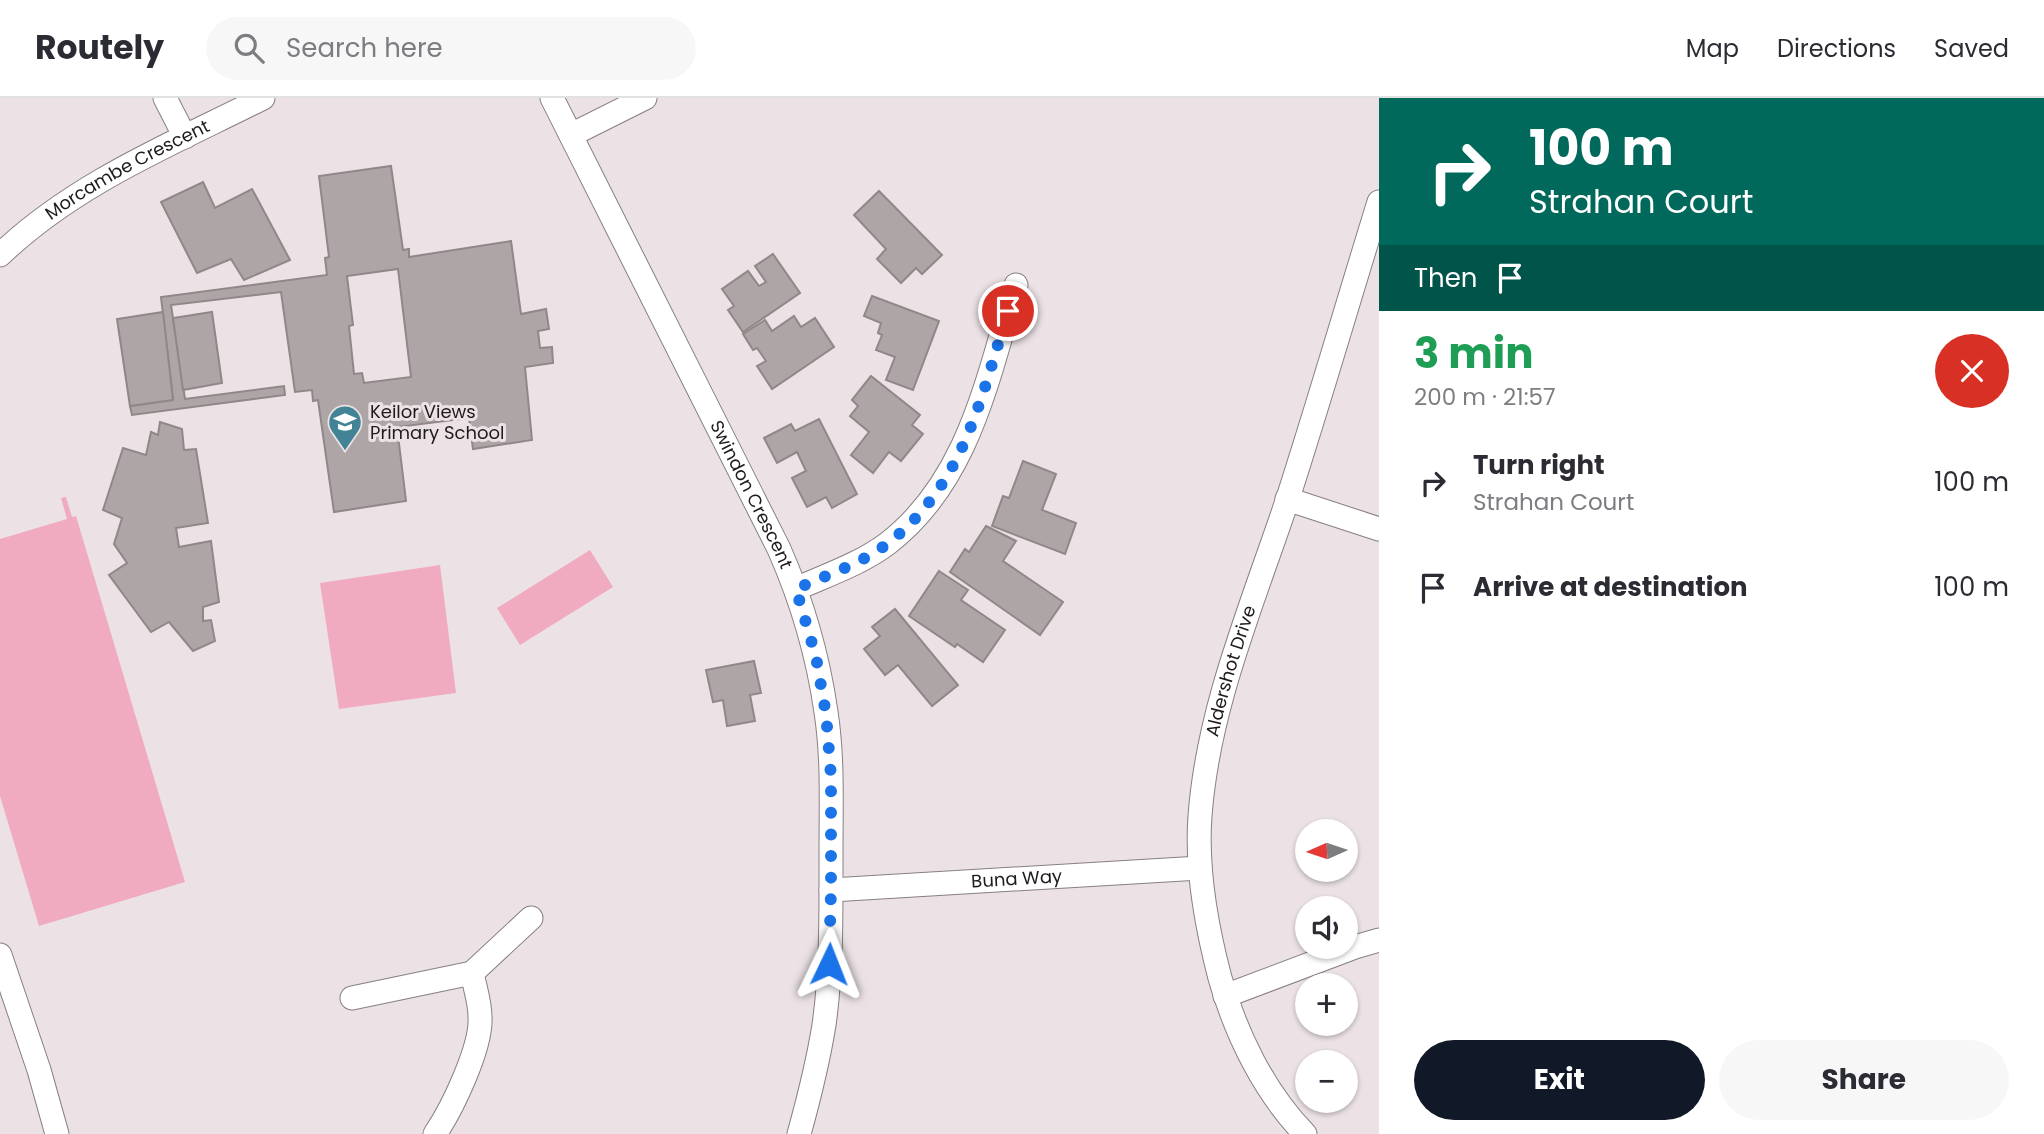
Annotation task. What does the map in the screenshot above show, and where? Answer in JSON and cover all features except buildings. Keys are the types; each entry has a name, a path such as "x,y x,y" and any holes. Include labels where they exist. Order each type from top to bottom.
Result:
{"street":[{"path":"164,98 185,138"},
{"name":"Morcambe Crescent","path":"0,255 38,222 87,188 263,98"},
{"name":"Swindon Crescent","path":"552,98 779,549 796,589 816,657 826,714 831,776 829,964 824,1024 814,1080 799,1134"},
{"path":"571,135 645,98"},
{"name":"Aldershot Drive","path":"1305,1134 1266,1084 1246,1047 1225,996 1210,934 1200,868 1200,817 1206,763 1216,713 1287,499 1379,202"},
{"path":"796,589 854,563 885,545 909,525 934,496 970,433 1016,285"},
{"path":"1287,499 1379,529"},
{"name":"Buna Way","path":"831,890 1200,868"},
{"path":"352,998 472,973 531,918"},
{"path":"1225,996 1379,940"},
{"path":"0,955 43,1083 57,1134"},
{"path":"435,1134 461,1085 477,1044 481,1018 472,973"}],"shaded area":[{"path":"66,497 72,517 76,516 185,882 39,926 0,796 0,539 67,519 61,498"},
{"path":"590,550 613,587 520,645 497,608"},
{"path":"440,565 456,693 339,709 320,583"}],"place":[{"name":"Keilor Views Primary School","path":"345,452"}],"route":[{"path":"829,964 831,776 826,714 816,657 796,589 854,563 885,545 909,525 934,496 970,433 1008,311"}]}
